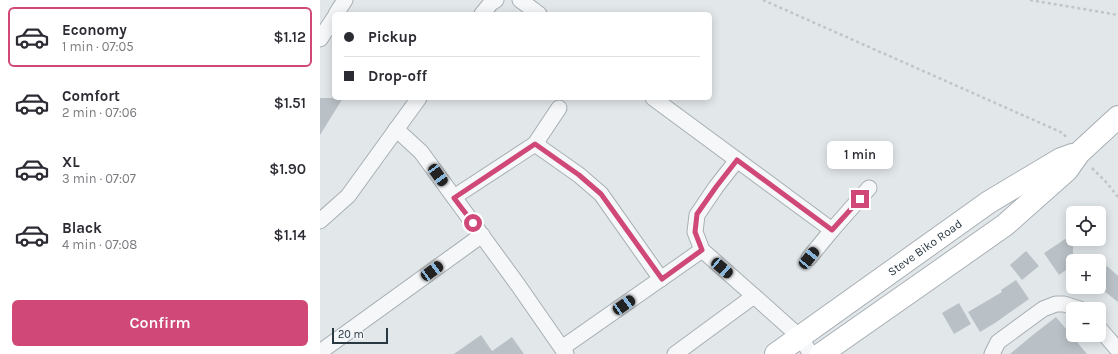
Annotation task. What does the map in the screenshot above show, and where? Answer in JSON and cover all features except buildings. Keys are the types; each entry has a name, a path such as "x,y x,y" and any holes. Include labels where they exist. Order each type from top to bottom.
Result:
{"street":[{"path":"337,12 346,0"},
{"path":"483,12 490,3 496,0"},
{"path":"520,0 536,12"},
{"path":"320,39 332,21"},
{"path":"320,221 348,196 418,100"},
{"path":"656,100 832,230"},
{"path":"454,198 535,144 559,108"},
{"name":"Steve Biko Road","path":"821,354 1004,225 1067,170 1079,152 1118,116"},
{"path":"396,129 421,152 564,351 702,250"},
{"path":"535,144 579,175 601,194 662,279"},
{"name":"Steve Biko Road","path":"776,354 805,346 989,202 1061,159 1079,152"},
{"path":"737,160 697,214 695,232 702,250 754,296 805,346"},
{"path":"809,258 869,188"},
{"path":"320,352 482,235"},
{"path":"675,354 754,296"},
{"path":"992,354 998,342 1043,309 1056,304 1066,305"},
{"path":"1106,336 1118,350"}],"path":[{"path":"763,0 1063,133 1118,197"},
{"path":"1030,0 1118,15"}],"route":[{"path":"473,223 454,198 535,144 579,175 601,194 662,279 702,250 695,232 697,214 737,160 832,230 860,199"}]}
